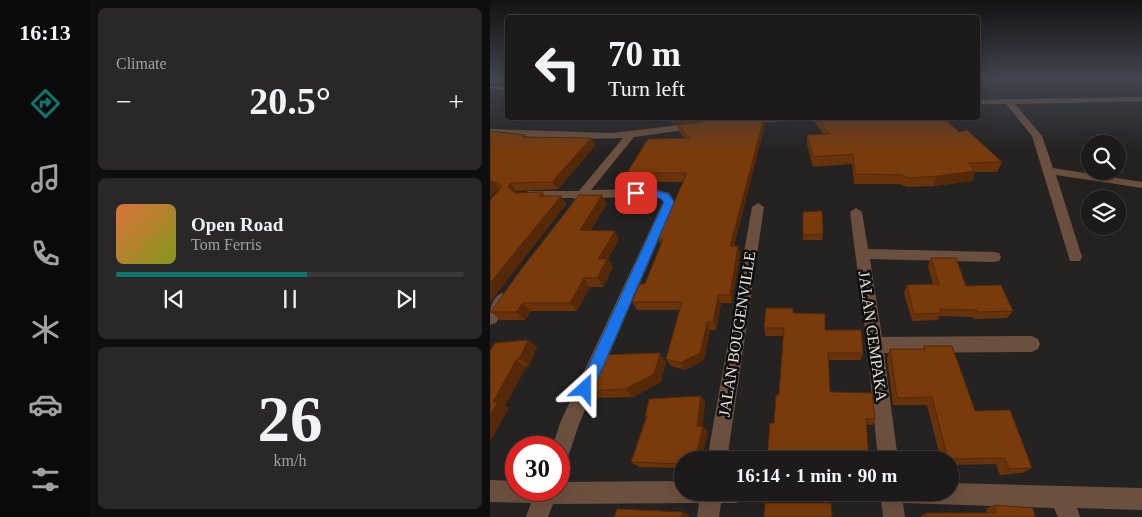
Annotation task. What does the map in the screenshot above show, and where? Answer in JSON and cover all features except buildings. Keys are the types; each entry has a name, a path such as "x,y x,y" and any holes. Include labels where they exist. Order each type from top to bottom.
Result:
{"street":[{"path":"1011,103 1037,136 1075,257"},
{"path":"739,121 755,120"},
{"path":"490,132 560,137 631,135 702,125"},
{"path":"491,143 508,132"},
{"path":"570,210 631,135"},
{"path":"1049,171 1142,185"},
{"path":"522,195 654,193 665,196 669,202 566,436"},
{"name":"JALAN BOUGENVILLE","path":"718,451 758,207"},
{"name":"JALAN CEMPAKA","path":"856,212 876,345 887,451"},
{"path":"862,254 994,257"},
{"path":"490,318 511,286"},
{"path":"876,345 1032,344"},
{"path":"490,491 505,491"},
{"path":"570,492 674,492"},
{"path":"959,497 1065,507 1142,500"},
{"path":"537,517 543,501"},
{"path":"708,517 711,501"},
{"path":"892,501 894,517"}],"route":[{"path":"585,389 669,202 665,196 654,193 636,193"}]}
